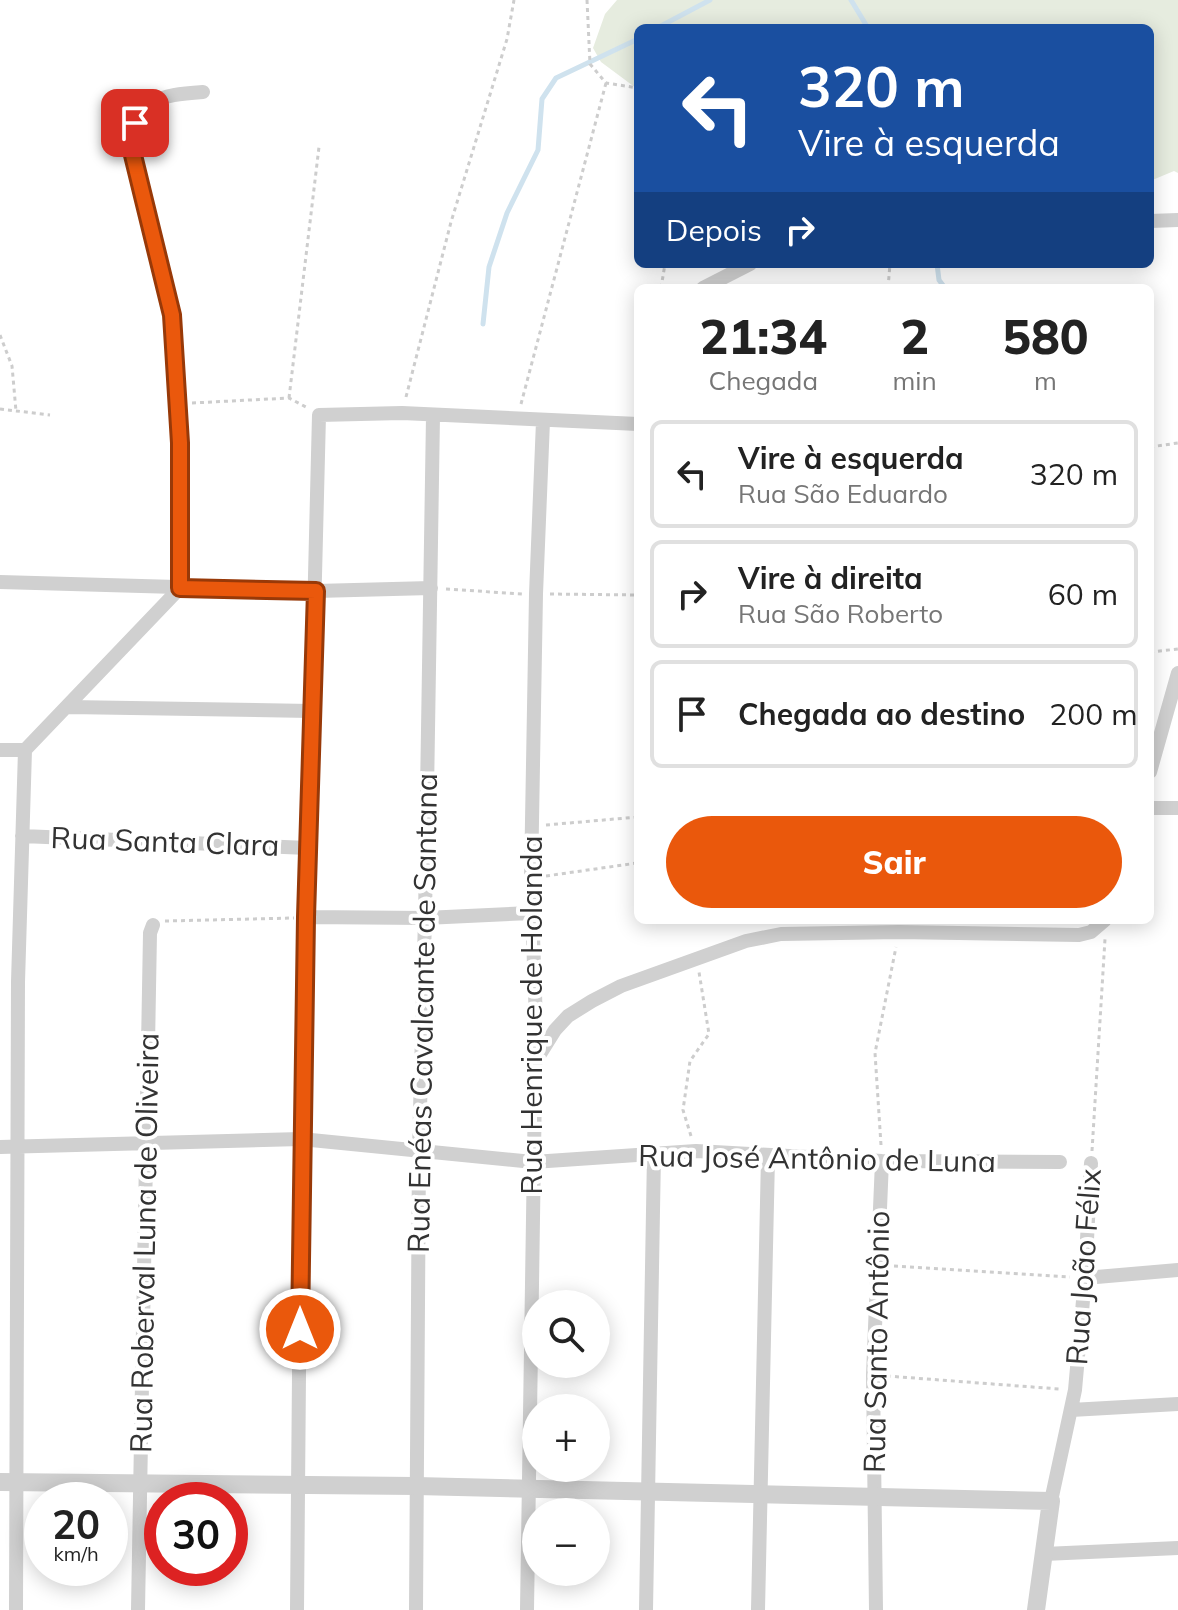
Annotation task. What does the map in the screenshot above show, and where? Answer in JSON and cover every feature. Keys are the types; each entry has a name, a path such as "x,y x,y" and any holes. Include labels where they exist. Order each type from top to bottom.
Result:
{"street":[{"path":"16,1610 9,1482 19,1147 18,982 25,750 180,588 180,443 172,315 131,147 135,123 147,104 171,94 203,92"},
{"path":"1154,221 1178,220"},
{"path":"711,284 742,268"},
{"path":"297,1610 301,1139 319,415 402,413 634,424"},
{"name":"Rua Enéas Cavalcante de Santana","path":"416,1610 419,1149 433,416"},
{"name":"Rua Henrique de Holanda","path":"527,1610 535,1062 531,878 536,594 543,421"},
{"path":"0,582 316,591 431,588"},
{"path":"1154,758 1178,673"},
{"path":"69,707 311,711"},
{"path":"0,750 25,750"},
{"path":"1154,808 1178,808"},
{"name":"Rua Santa Clara","path":"22,836 308,848"},
{"path":"306,917 425,918 531,913"},
{"name":"Rua Roberval Luna de Oliveira","path":"138,1610 150,933 153,925"},
{"path":"535,1062 555,1030 568,1016 592,1001 621,986 746,941 781,934 873,926 899,932 1079,935 1105,928"},
{"name":"Rua José Antônio de Luna","path":"0,1147 301,1139 533,1162 696,1151 882,1161 1060,1162"},
{"path":"646,1610 654,1154"},
{"path":"758,1610 768,1157"},
{"name":"Rua Santo Antônio","path":"876,1610 873,1375 882,1161"},
{"name":"Rua João Félix","path":"1036,1610 1051,1501 1075,1390 1091,1163"},
{"path":"1085,1278 1178,1270"},
{"path":"1071,1410 1178,1404"},
{"path":"9,1482 416,1486 1051,1501"},
{"path":"1044,1554 1178,1548"}],"path":[{"path":"402,413 451,222 507,39 514,0"},
{"path":"587,0 590,64 606,83 634,87"},
{"path":"517,419 606,83"},
{"path":"289,398 319,147"},
{"path":"0,335 12,366 16,411"},
{"path":"176,404 289,398 319,415"},
{"path":"0,409 50,415"},
{"path":"1154,446 1178,443"},
{"path":"431,588 634,595"},
{"path":"1154,652 1178,649"},
{"path":"532,826 634,817"},
{"path":"531,878 634,863"},
{"path":"153,925 161,921 306,917"},
{"name":"Rua João Félix","path":"1091,1163 1105,928"},
{"path":"882,1161 875,1053 899,932"},
{"path":"696,959 709,1034 690,1061 683,1110 696,1151"},
{"path":"878,1265 1085,1278"},
{"path":"873,1375 1075,1390"}],"shaded area":[{"path":"617,0 1178,0 1178,173 1174,171 1154,179 1154,24 634,24 634,87 601,62 593,48 605,14"}],"waterway":[{"path":"665,24 710,0"},
{"path":"851,0 866,24"},
{"path":"483,324 489,267 507,213 538,150 542,99 556,78 634,41"},
{"path":"938,268 942,284"}],"route":[{"path":"135,123 131,147 172,315 180,443 180,588 316,591 301,1139 300,1329"}]}
